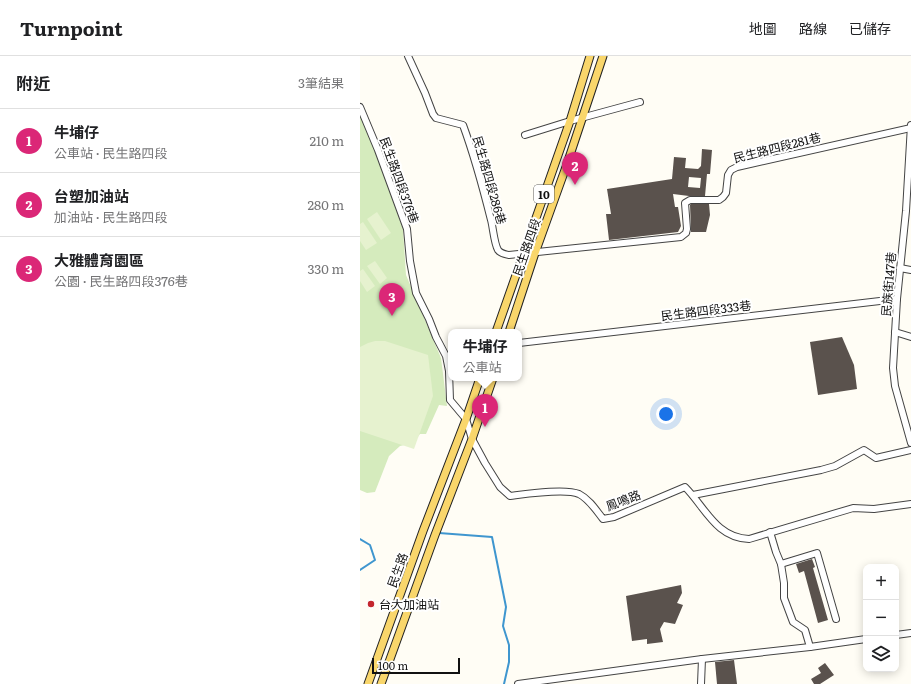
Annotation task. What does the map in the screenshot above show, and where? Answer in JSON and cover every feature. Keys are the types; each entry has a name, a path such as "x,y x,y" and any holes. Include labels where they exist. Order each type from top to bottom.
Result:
{"main road":[{"name":"民生路四段","path":"497,329 570,121 590,56"},
{"name":"民生路四段","path":"510,329 603,56"},
{"path":"466,419 479,381"},
{"path":"472,439 492,381"},
{"name":"民生路","path":"368,684 423,531 466,419"},
{"name":"民生路","path":"381,684 435,535 472,439"}],"street":[{"name":"民生路四段286巷","path":"408,56 436,118 463,125 480,177 497,248 501,253 509,255 535,253"},
{"path":"525,135 640,102"},
{"name":"民生路四段376巷","path":"360,106 407,229 410,261 416,293 446,356 448,366"},
{"name":"民族街147巷","path":"911,125 909,210 896,299 893,368 895,386 911,443"},
{"name":"民生路四段281巷","path":"535,253 681,237 686,233 687,229 685,203 690,200 718,200 723,197 726,193 730,170 737,167 911,128"},
{"path":"900,268 911,270"},
{"name":"民生路四段333巷","path":"522,343 896,299"},
{"path":"895,332 911,337"},
{"name":"民生路四段376巷","path":"449,381 450,400 466,419"},
{"name":"鳳鳴路","path":"466,419 472,439 485,463 500,486 510,496 542,492 565,492 579,494 591,503 603,519 614,517 685,487 693,495"},
{"path":"911,450 876,458 864,450 835,466 821,470 693,495 717,526 732,536 742,539 749,539 853,508 874,508 911,504"},
{"path":"770,532 781,564 784,583 784,598 794,622 805,630 810,647"},
{"path":"781,564 817,553 836,619"},
{"path":"899,635 911,633"},
{"path":"518,684 863,639"},
{"path":"701,684 702,660"}],"green space":[{"path":"360,113 403,229 406,275 441,358 447,406 439,405 426,434 420,434 413,443 400,446 389,456 375,492 367,493 360,490"},
{"path":"377,212 391,233 381,240 367,219"},
{"path":"363,222 377,243 366,250 360,241 360,224"},
{"path":"375,261 387,278 380,284 367,266"},
{"path":"363,269 375,286 367,292 360,281 360,271"},
{"path":"375,341 385,341 428,355 433,396 414,449 360,431 360,347"}],"building":[{"path":"702,149 712,150 710,174 707,174 705,196 673,194 675,207 678,207 681,226 678,232 609,240 606,214 611,214 607,189 672,179 674,157 686,158 685,168 698,169 701,166","holes":["689,177 701,178 700,188 688,187"]},
{"path":"691,204 709,204 710,215 706,232 691,232"},
{"path":"842,337 854,365 857,389 818,395 810,342"},
{"path":"812,559 815,567 813,568 828,620 818,623 804,571 799,573 796,564"},
{"path":"681,585 682,593 677,603 683,605 675,624 664,622 660,629 663,642 647,644 647,639 632,641 626,596"},
{"path":"734,660 737,684 717,684 715,662"},
{"path":"825,663 834,675 820,684 814,684 811,679 821,673 818,668"}],"waterway":[{"path":"439,533 492,537 506,607 503,626 509,645 509,662 504,684"},
{"path":"360,539 370,545 375,560 360,570"}],"place":[{"name":"台塑加油站","path":"575,185"},
{"name":"大雅體育園區","path":"392,316"},
{"name":"牛埔仔","path":"485,427"},
{"name":"台大加油站","path":"371,604"}]}
